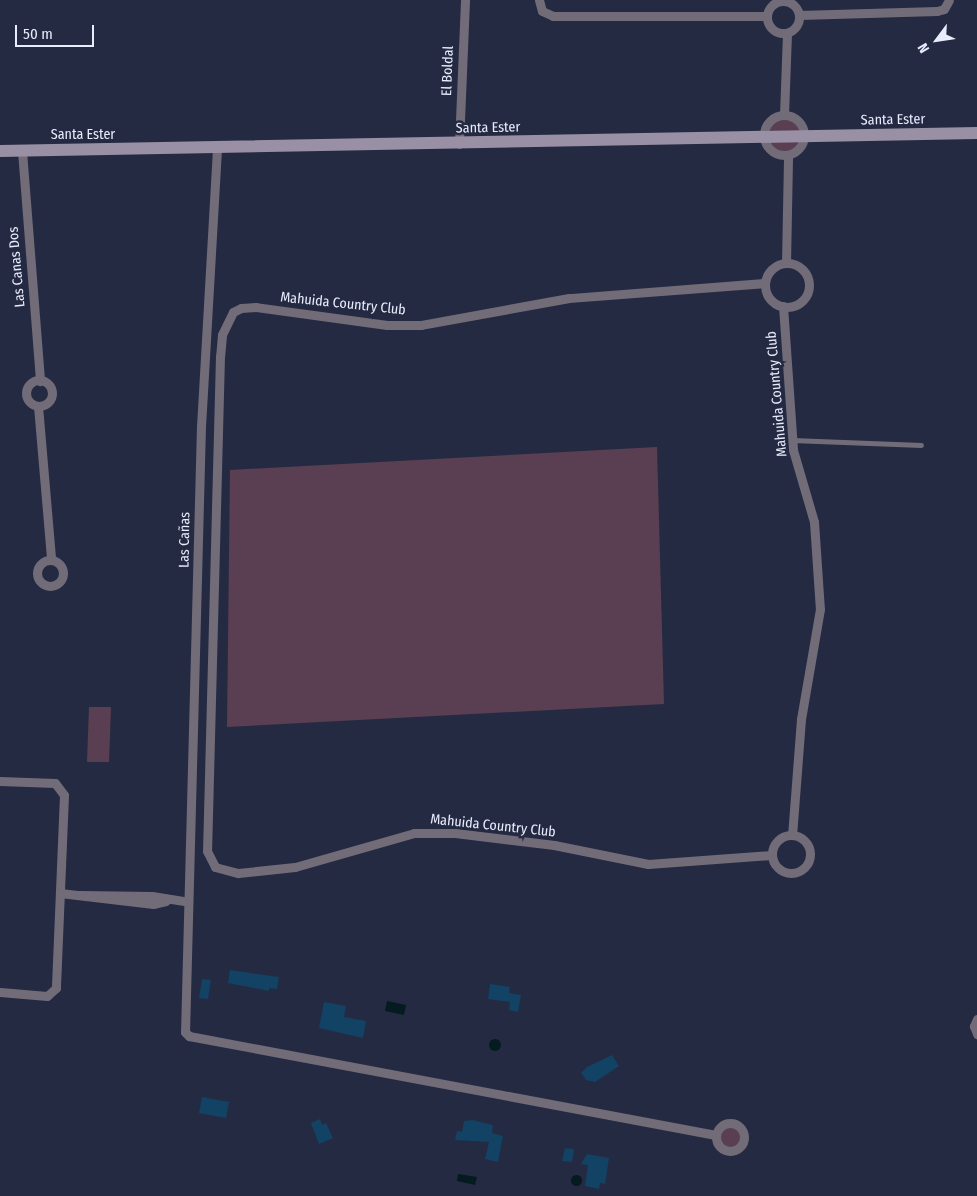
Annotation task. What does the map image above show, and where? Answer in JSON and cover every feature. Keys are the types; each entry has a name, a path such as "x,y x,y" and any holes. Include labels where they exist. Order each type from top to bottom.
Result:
{"street":[{"name":"El Boldal","path":"459,144 465,0"},
{"path":"539,0 542,11 553,16 767,16"},
{"path":"799,15 936,11 944,9 949,0"},
{"path":"767,16 775,3 786,1 794,6 799,15 798,24 787,33 784,115"},
{"path":"767,16 773,30 787,33"},
{"path":"784,115 796,119 805,136 800,149 788,156 775,154 764,137 771,119 784,115"},
{"name":"Santa Ester","path":"0,151 217,149 977,133"},
{"name":"Las Cañas","path":"217,149 201,426 185,1032 189,1036 716,1135"},
{"name":"Las Canas Dos","path":"22,151 40,381"},
{"path":"786,263 788,156"},
{"path":"786,263 803,270 808,289 797,304 784,306 772,301 765,283 769,271 786,263"},
{"name":"Mahuida Country Club","path":"765,283 569,298 421,325 387,325 246,307 232,312 227,321 220,356 207,851 215,867 238,873 280,871 385,840 428,833 554,845 648,864 772,855"},
{"name":"Mahuida Country Club","path":"784,306 792,440 814,522 820,609 801,719 792,835"},
{"path":"40,381 50,387 52,394 46,404 38,406 30,402 26,395 32,383 40,381"},
{"path":"38,406 51,559"},
{"path":"0,781 51,783 62,789 60,893 54,991 46,996 0,992"},
{"path":"792,835 806,842 809,849 804,868 790,873 782,870 772,855 776,842 792,835"},
{"path":"60,893 152,896 166,901 188,902"},
{"path":"977,1019 974,1026 977,1034"}],"lane":[{"path":"792,440 921,445"}],"shaded area":[{"path":"784,119 796,124 801,136 796,148 784,153 772,148 767,136 772,124"},
{"path":"657,447 664,704 227,727 230,470"},
{"path":"89,707 111,707 109,762 87,762"},
{"path":"387,1001 406,1005 404,1015 385,1011"},
{"path":"493,1039 497,1039 501,1045 497,1051 493,1051 489,1047 489,1043"},
{"path":"730,1126 738,1129 741,1137 738,1145 730,1148 722,1145 719,1137 722,1129"},
{"path":"458,1174 477,1177 475,1185 457,1181"},
{"path":"576,1174 582,1180 576,1186 570,1180"}],"building":[{"path":"230,970 279,977 277,989 269,988 269,991 228,983"},
{"path":"202,979 211,980 208,999 199,998"},
{"path":"490,984 510,987 509,993 521,995 518,1012 509,1010 510,1002 488,999"},
{"path":"324,1002 346,1006 344,1017 366,1021 363,1038 319,1028"},
{"path":"612,1055 619,1066 595,1082 586,1080 581,1073 587,1067"},
{"path":"202,1097 229,1102 226,1118 199,1113"},
{"path":"320,1119 322,1125 326,1123 333,1138 319,1144 311,1123"},
{"path":"472,1120 493,1125 492,1133 503,1136 498,1162 485,1159 489,1142 455,1140 457,1131 462,1132 464,1121"},
{"path":"565,1148 574,1149 572,1162 562,1161"},
{"path":"587,1154 609,1158 605,1184 600,1183 599,1189 585,1186 588,1165 581,1164"}]}
